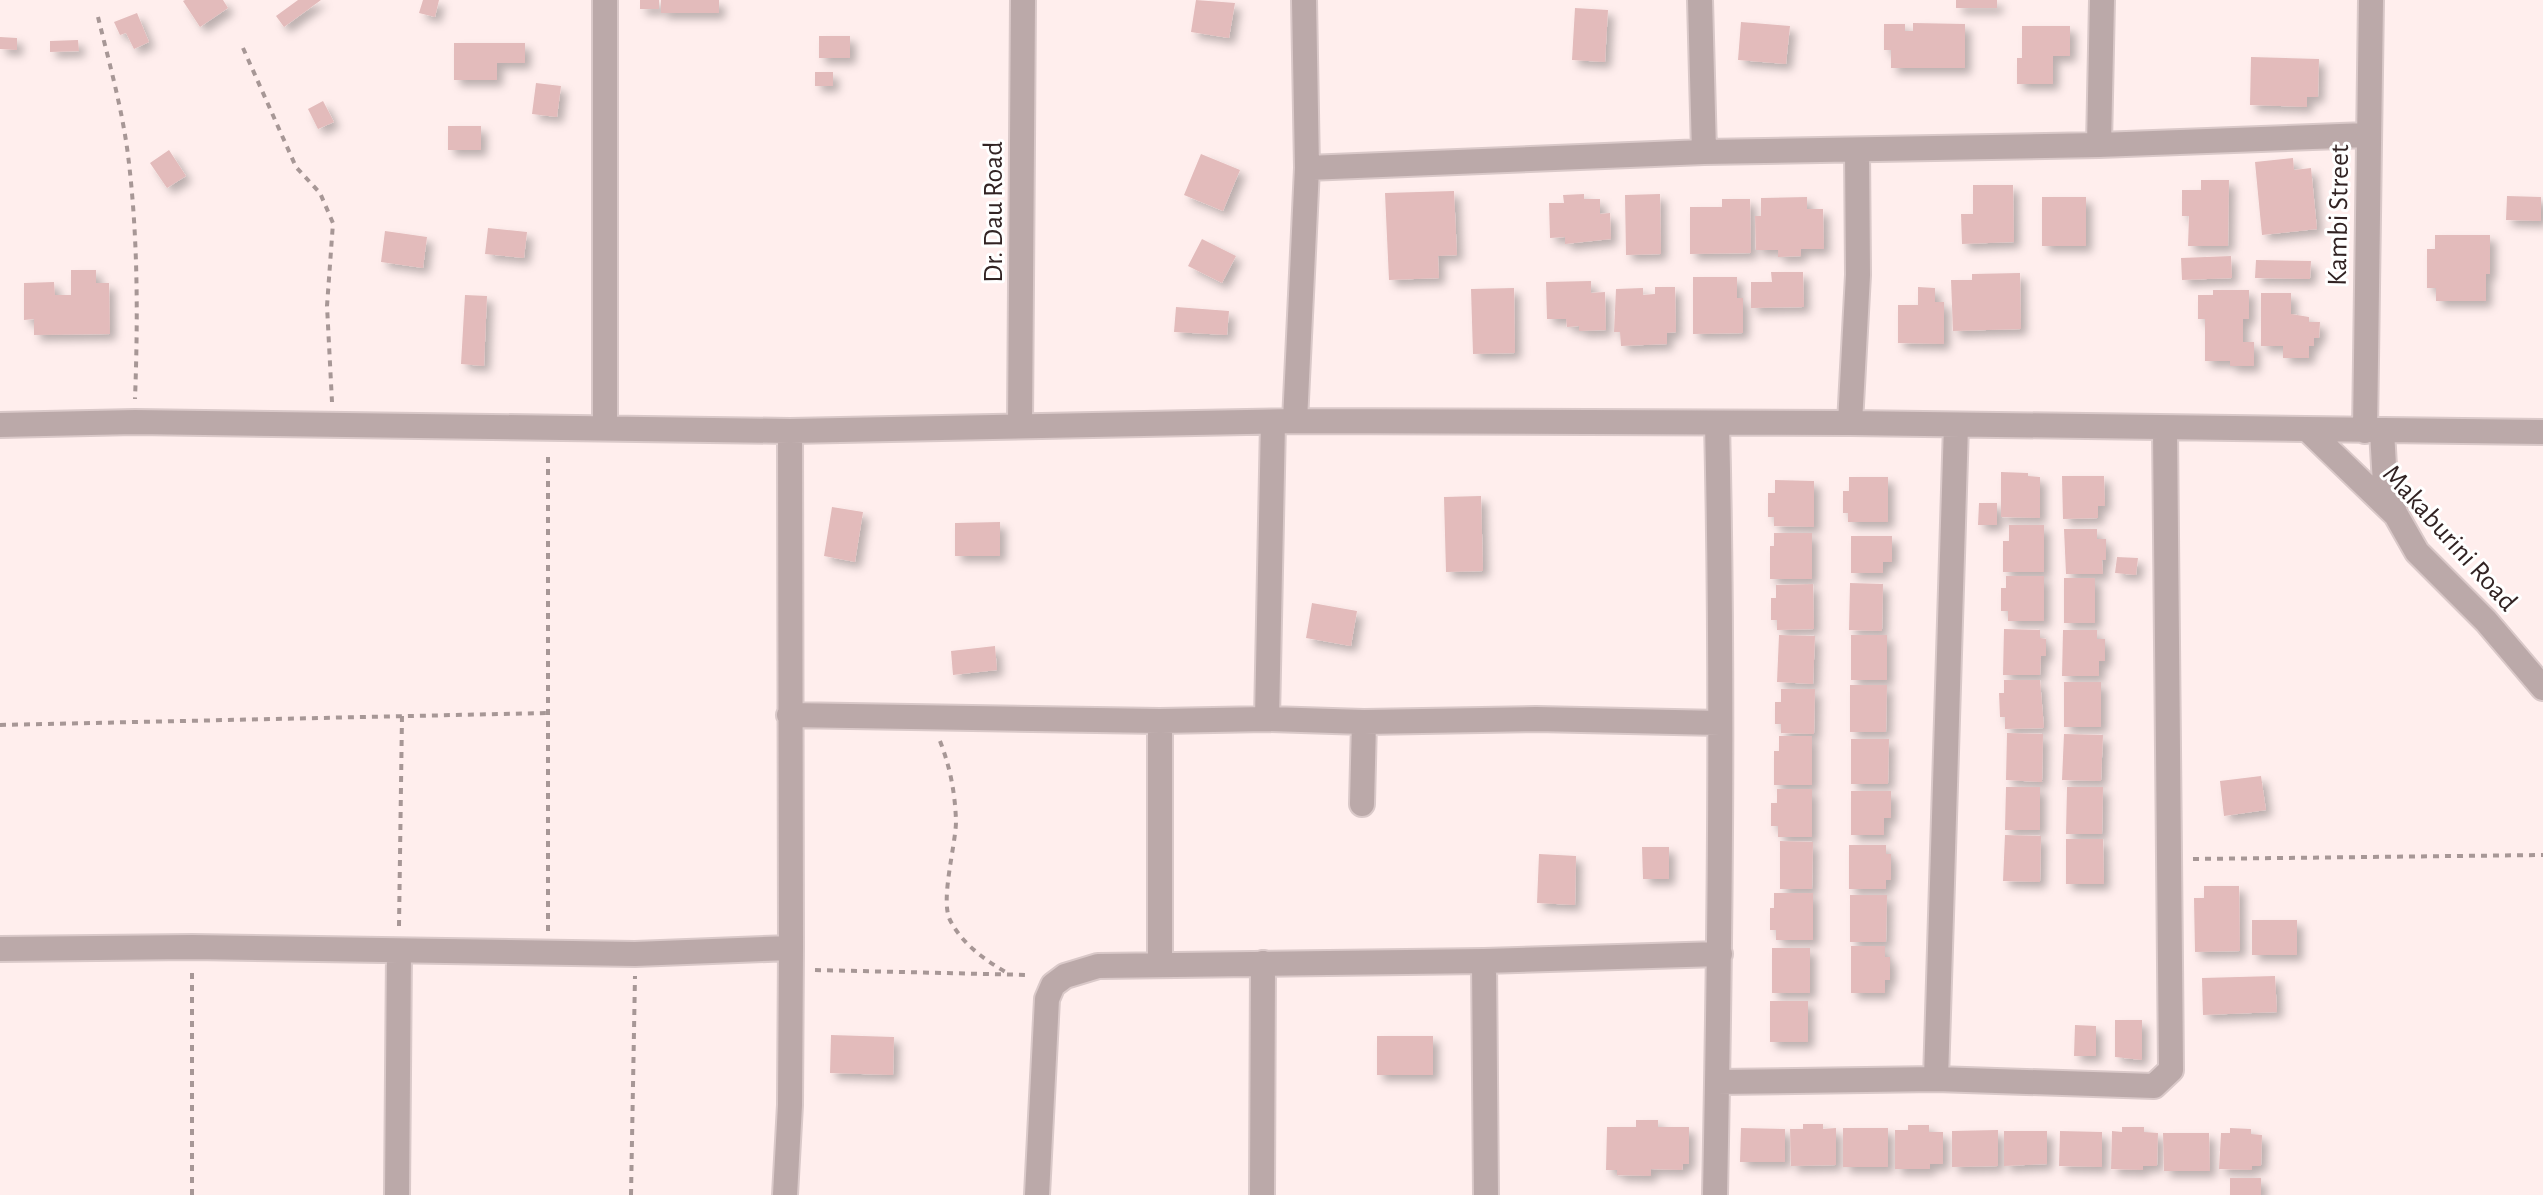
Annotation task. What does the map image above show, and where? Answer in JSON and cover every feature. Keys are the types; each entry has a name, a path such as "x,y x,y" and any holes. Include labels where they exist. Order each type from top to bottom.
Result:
{"street":[{"path":"605,0 605,427"},
{"name":"Dr. Dau Road","path":"1020,425 1023,0"},
{"path":"1267,719 1284,422 1307,168 1304,0"},
{"path":"1700,0 1704,152"},
{"path":"2099,145 2102,0"},
{"name":"Kambi Street","path":"2371,0 2367,135 2373,431 2385,484 2396,515"},
{"path":"1307,168 1704,152 2099,145 2367,135"},
{"path":"1850,423 1858,275 1857,150"},
{"path":"0,425 135,422 790,431 1284,422 1850,423 2543,432"},
{"path":"1715,1195 1720,954 1717,423"},
{"path":"1936,1079 1956,425"},
{"path":"1717,1082 1936,1079 2154,1086 2171,1070 2165,429"},
{"name":"Makaburini Road","path":"2308,430 2396,515 2417,552 2486,621 2543,688"},
{"path":"785,1195 790,1105 790,431"},
{"path":"789,715 1160,721 1536,719 1720,723"},
{"path":"1160,721 1160,963"},
{"path":"1362,804 1364,722"},
{"path":"0,949 192,947 790,959"},
{"path":"397,1195 399,951"},
{"path":"1037,1195 1047,999 1053,985 1065,976 1098,966 1160,963 1484,961 1720,954"},
{"path":"1484,961 1486,1195"},
{"path":"1262,1195 1263,963"}],"path":[{"path":"98,17 128,151 134,216 137,334 135,422"},
{"path":"243,48 296,167 320,193 333,223 327,306 333,425"},
{"path":"548,426 548,954"},
{"path":"0,725 546,713"},
{"path":"399,951 402,716"},
{"path":"930,717 951,770 956,823 949,869 948,917 984,959 1009,974"},
{"path":"2170,860 2543,855"},
{"path":"192,947 192,1195"},
{"path":"631,1195 635,954"},
{"path":"790,959 1065,976"}],"building":[{"path":"185,0 223,0 228,8 200,27"},
{"path":"298,0 321,0 284,27 276,16"},
{"path":"423,0 439,0 435,17 419,13"},
{"path":"640,0 659,0 659,9 640,9"},
{"path":"661,0 719,0 719,13 661,13"},
{"path":"1196,0 1235,3 1229,38 1191,32"},
{"path":"1956,0 1997,0 1997,8 1956,8"},
{"path":"1575,8 1608,10 1605,62 1572,60"},
{"path":"137,13 149,42 134,49 126,33 120,35 114,22"},
{"path":"1741,22 1790,26 1786,64 1738,60"},
{"path":"1913,23 1965,24 1965,68 1891,68 1891,50 1884,50 1884,24 1905,24 1905,31 1913,31"},
{"path":"2022,26 2070,26 2070,56 2053,56 2053,84 2017,84 2017,58 2022,58"},
{"path":"819,36 850,36 850,58 819,58"},
{"path":"0,37 17,38 17,50 0,49"},
{"path":"78,40 79,51 50,52 50,41"},
{"path":"454,43 525,43 525,63 497,63 497,80 454,80"},
{"path":"2251,57 2319,59 2318,97 2307,97 2307,107 2250,105"},
{"path":"815,72 833,72 833,86 815,86"},
{"path":"536,83 561,86 557,117 532,114"},
{"path":"323,101 334,122 318,129 308,109"},
{"path":"448,126 481,126 481,150 448,150"},
{"path":"169,150 186,176 167,188 150,163"},
{"path":"1201,154 1240,170 1223,211 1184,195"},
{"path":"2293,158 2294,170 2311,168 2317,229 2262,235 2255,162"},
{"path":"2201,180 2229,180 2228,246 2188,246 2189,216 2182,216 2182,190 2201,190"},
{"path":"1973,185 2013,185 2014,242 1962,244 1961,214 1973,214"},
{"path":"1454,191 1457,255 1438,256 1439,278 1389,280 1385,193"},
{"path":"1584,194 1584,199 1600,199 1600,214 1610,213 1611,239 1565,244 1565,237 1550,238 1549,203 1564,203 1563,195"},
{"path":"1660,194 1661,254 1626,255 1625,195"},
{"path":"2507,196 2541,197 2541,221 2506,220"},
{"path":"1807,197 1807,209 1823,209 1824,249 1801,249 1801,256 1778,257 1778,250 1756,250 1755,216 1761,216 1761,198"},
{"path":"2042,197 2086,197 2086,246 2042,246"},
{"path":"1722,199 1750,199 1751,253 1690,254 1690,207 1722,207"},
{"path":"488,228 527,232 524,258 485,254"},
{"path":"385,231 427,237 423,268 381,262"},
{"path":"2435,235 2490,235 2486,301 2436,301 2436,288 2427,288 2427,249 2435,249"},
{"path":"1202,239 1236,256 1222,283 1188,266"},
{"path":"2231,256 2232,278 2182,280 2181,258"},
{"path":"2256,260 2311,261 2310,279 2255,278"},
{"path":"71,270 96,270 96,283 109,283 110,334 34,335 34,319 24,320 24,283 54,282 55,295 71,295"},
{"path":"1771,272 1803,272 1804,307 1751,308 1751,282 1772,282"},
{"path":"2020,273 2021,329 1953,331 1951,280 1972,280 1972,274"},
{"path":"1693,277 1737,277 1737,298 1743,298 1743,333 1693,334"},
{"path":"1591,281 1591,293 1605,292 1606,330 1579,331 1579,326 1567,327 1566,319 1547,319 1546,282"},
{"path":"1655,287 1675,287 1676,332 1667,333 1667,344 1621,346 1620,332 1614,332 1616,289 1643,288 1643,295 1655,294"},
{"path":"1918,287 1935,288 1935,302 1944,302 1944,344 1898,343 1898,305 1918,305"},
{"path":"1514,288 1515,353 1473,354 1471,289"},
{"path":"2213,290 2249,290 2249,319 2243,319 2243,342 2254,342 2254,366 2230,366 2230,361 2205,361 2205,319 2198,319 2198,295 2213,295"},
{"path":"2261,293 2291,293 2291,314 2309,317 2309,322 2320,322 2319,338 2314,338 2314,346 2309,346 2309,358 2283,358 2283,346 2261,346"},
{"path":"465,295 487,296 484,366 461,364"},
{"path":"1176,307 1229,311 1227,335 1174,332"},
{"path":"2001,472 2028,473 2028,476 2040,477 2040,518 2001,517"},
{"path":"2062,476 2104,476 2105,506 2098,506 2098,518 2063,519"},
{"path":"1849,477 1888,477 1888,522 1848,522 1848,513 1843,513 1843,491 1849,491"},
{"path":"1775,480 1814,481 1814,527 1774,526 1774,517 1768,517 1768,493 1775,493"},
{"path":"1481,496 1483,571 1446,572 1444,497"},
{"path":"1979,503 1997,503 1997,525 1978,525"},
{"path":"832,507 863,512 855,562 824,556"},
{"path":"1000,522 1000,556 955,556 955,523"},
{"path":"2009,525 2044,525 2044,572 2003,572 2003,541 2009,541"},
{"path":"2064,529 2097,529 2097,539 2106,539 2103,574 2066,574"},
{"path":"1774,533 1812,533 1812,579 1770,579 1770,546 1774,546"},
{"path":"1851,536 1892,536 1892,562 1883,562 1883,573 1851,573"},
{"path":"2117,557 2138,558 2136,575 2115,573"},
{"path":"2006,576 2044,576 2044,621 2008,621 2008,611 2001,611 2001,588 2006,588"},
{"path":"2064,578 2095,578 2095,623 2064,623"},
{"path":"1850,583 1883,584 1882,631 1849,630"},
{"path":"1813,584 1814,629 1777,630 1777,620 1771,620 1771,598 1776,598 1776,585"},
{"path":"1312,603 1357,611 1351,646 1306,638"},
{"path":"2004,629 2040,630 2040,638 2046,639 2046,656 2041,656 2040,675 2003,675"},
{"path":"2063,630 2097,630 2097,639 2105,639 2105,661 2099,661 2099,676 2062,676"},
{"path":"1779,635 1815,636 1813,684 1777,682"},
{"path":"1851,635 1887,635 1887,680 1851,680"},
{"path":"995,646 997,670 953,675 951,651"},
{"path":"2004,680 2040,680 2044,728 2005,729 2005,717 2000,717 1999,693 2004,693"},
{"path":"2064,682 2101,682 2101,727 2064,727"},
{"path":"1850,685 1887,685 1886,732 1850,732"},
{"path":"1781,689 1815,689 1814,734 1781,733 1781,724 1775,724 1775,702 1781,702"},
{"path":"2007,733 2043,734 2042,782 2006,780"},
{"path":"2064,734 2103,735 2101,781 2062,780"},
{"path":"1779,736 1812,736 1812,785 1774,785 1774,751 1779,751"},
{"path":"1851,739 1889,739 1888,784 1851,784"},
{"path":"2261,776 2266,810 2224,816 2220,781"},
{"path":"2006,787 2040,787 2040,830 2005,830"},
{"path":"2067,787 2103,787 2102,834 2066,834"},
{"path":"1777,789 1812,789 1812,837 1778,837 1778,826 1771,826 1771,803 1777,803"},
{"path":"1851,791 1891,791 1891,818 1884,818 1884,835 1851,835"},
{"path":"2005,835 2041,836 2040,882 2003,881"},
{"path":"2066,839 2103,839 2104,884 2066,884"},
{"path":"1780,841 1813,842 1812,889 1780,889"},
{"path":"1849,845 1886,845 1886,854 1891,854 1891,880 1886,880 1886,889 1849,889"},
{"path":"1642,847 1669,847 1669,879 1643,879"},
{"path":"1539,854 1576,856 1575,905 1537,903"},
{"path":"2204,886 2239,886 2240,951 2195,952 2194,898 2204,898"},
{"path":"1774,893 1813,893 1813,940 1776,940 1776,930 1770,930"},
{"path":"1850,895 1887,895 1886,942 1850,942"},
{"path":"2252,920 2297,920 2297,955 2252,955"},
{"path":"1851,946 1885,946 1885,957 1890,957 1890,980 1885,980 1885,993 1851,993"},
{"path":"1772,948 1810,948 1810,993 1772,993"},
{"path":"2275,976 2277,1012 2203,1015 2202,978"},
{"path":"1770,1001 1808,1001 1808,1042 1770,1042"},
{"path":"2115,1020 2142,1020 2142,1060 2115,1057"},
{"path":"2075,1025 2096,1026 2096,1056 2074,1056"},
{"path":"831,1035 894,1037 893,1075 830,1073"},
{"path":"1377,1036 1433,1036 1433,1075 1377,1075"},
{"path":"1636,1120 1658,1120 1658,1127 1689,1127 1689,1164 1683,1164 1682,1170 1651,1169 1651,1176 1617,1175 1617,1170 1606,1170 1607,1127 1636,1127"},
{"path":"1803,1124 1823,1124 1823,1129 1836,1128 1836,1165 1791,1166 1790,1129 1803,1129"},
{"path":"1908,1125 1929,1125 1929,1132 1943,1132 1943,1164 1930,1164 1930,1169 1895,1169 1895,1130 1908,1130"},
{"path":"2122,1127 2144,1127 2144,1132 2158,1133 2157,1166 2143,1166 2143,1170 2111,1169 2112,1131 2122,1132"},
{"path":"1741,1128 1785,1129 1785,1162 1740,1162"},
{"path":"1843,1128 1888,1128 1888,1167 1843,1167"},
{"path":"2230,1128 2251,1129 2251,1134 2262,1135 2261,1166 2252,1166 2252,1170 2219,1169 2221,1133 2230,1133"},
{"path":"1998,1130 1998,1166 1952,1167 1952,1131"},
{"path":"2004,1131 2047,1131 2047,1164 2004,1166"},
{"path":"2060,1131 2102,1132 2102,1167 2059,1166"},
{"path":"2163,1133 2209,1133 2210,1171 2164,1171"},
{"path":"2230,1178 2261,1178 2261,1195 2230,1195"}]}
